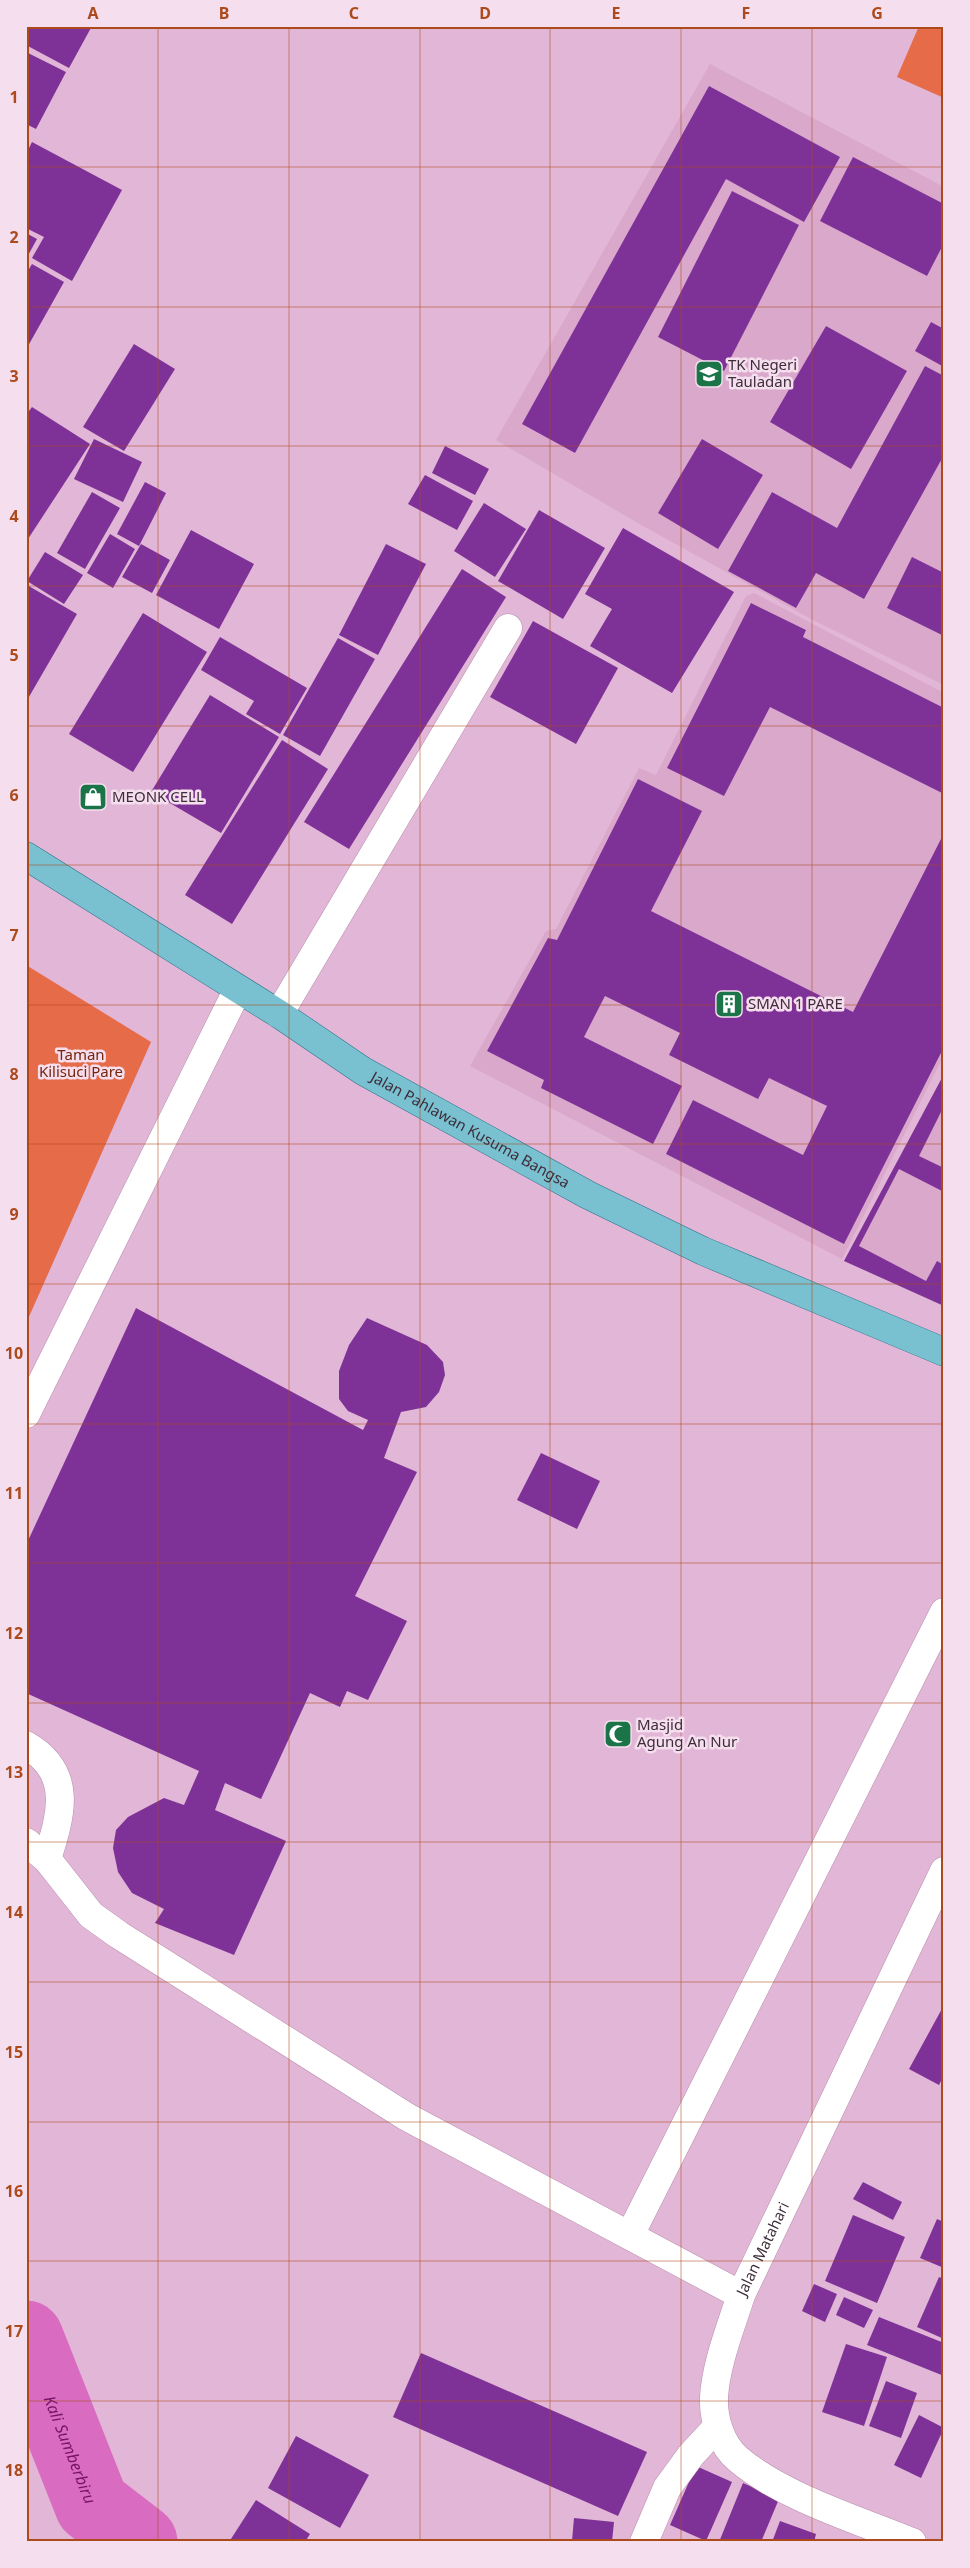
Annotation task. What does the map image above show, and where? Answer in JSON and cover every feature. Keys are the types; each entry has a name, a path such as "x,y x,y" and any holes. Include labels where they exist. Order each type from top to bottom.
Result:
{"main road":[{"name":"Jalan Pahlawan Kusuma Bangsa","path":"26,856 279,1014 363,1071 588,1195 703,1251 944,1352"}],"street":[{"path":"279,1014 508,628"},
{"path":"26,1414 238,989"},
{"path":"630,2236 944,1612"},
{"path":"26,1745 38,1752 58,1777 62,1804 47,1859"},
{"path":"26,1842 47,1859 91,1915 119,1935 408,2117 741,2295"},
{"name":"Jalan Matahari","path":"912,2542 776,2486 736,2458 717,2427 714,2397 722,2357 741,2295 944,1871"},
{"path":"644,2542 667,2488 690,2454 717,2427"}],"shaded area":[{"name":"TK Negeri Tauladan","path":"710,64 944,187 944,204 853,158 820,221 927,276 944,243 944,329 931,322 915,351 944,367 944,376 925,366 837,528 772,492 728,570 796,608 816,573 864,599 944,455 944,573 912,558 887,608 944,636 944,685 811,619 636,522 496,440","holes":["709,86 840,157 804,222 726,179 575,453 522,424","732,191 799,225 724,371 658,337","826,326 907,372 851,468 770,422","702,439 763,475 718,549 658,513"]},
{"path":"754,593 944,693 944,708 803,637 806,630 751,603 667,768 724,796 770,707 944,794 944,833 853,1012 651,911 701,811 638,779 557,940 548,939 487,1051 544,1080 541,1088 653,1143 682,1086 584,1037 605,996 827,1106 803,1155 693,1100 666,1154 844,1244 944,1047 944,1055 842,1259 470,1066 546,931 556,929 639,768 656,775 746,596"},
{"path":"944,1074 944,1306 844,1261"}],"green space":[{"path":"919,26 944,26 944,98 897,77"},
{"name":"Taman Kilisuci Pare","path":"26,965 151,1042 28,1319 26,1318"}],"building":[{"path":"26,26 92,26 69,68 26,45"},
{"path":"26,52 66,72 36,129 26,124"},
{"path":"709,86 840,157 804,222 726,179 575,453 522,424"},
{"path":"32,142 122,190 72,281 32,258 44,237 26,228 26,154"},
{"path":"853,157 944,204 944,243 927,276 820,221"},
{"path":"732,191 799,225 724,371 658,337"},
{"path":"26,233 37,239 26,259"},
{"path":"32,264 64,282 28,346 26,345 26,274"},
{"path":"931,322 944,329 944,367 915,351"},
{"path":"826,326 907,371 851,469 770,422"},
{"path":"134,344 175,369 124,451 83,427"},
{"path":"925,366 944,376 944,455 864,599 816,573 796,608 728,571 772,492 837,528"},
{"path":"32,407 90,444 26,542 26,415"},
{"path":"94,439 142,462 123,502 74,479"},
{"path":"702,439 763,475 718,549 658,513"},
{"path":"445,446 489,469 475,495 432,473"},
{"path":"425,475 473,501 457,530 408,504"},
{"path":"145,482 166,493 139,546 117,534"},
{"path":"92,492 120,508 85,569 57,553"},
{"path":"484,503 526,529 495,577 454,551"},
{"path":"539,510 605,548 563,619 498,581"},
{"path":"623,528 734,592 672,693 590,646 612,609 585,594"},
{"path":"191,530 254,564 219,629 156,595"},
{"path":"110,534 135,549 113,588 87,573"},
{"path":"141,544 170,560 152,593 122,577"},
{"path":"386,544 426,564 378,655 339,635"},
{"path":"45,552 83,575 64,604 27,581"},
{"path":"912,557 944,573 944,636 887,608"},
{"path":"462,569 506,597 349,849 304,822"},
{"path":"26,586 77,614 26,702"},
{"path":"751,603 806,630 803,637 944,708 944,794 770,707 724,796 667,768"},
{"path":"143,613 207,652 133,772 69,734"},
{"path":"533,621 618,668 576,744 490,697"},
{"path":"220,637 307,688 280,734 246,714 254,701 201,670"},
{"path":"338,638 375,659 320,756 283,735"},
{"path":"210,695 279,737 221,833 151,792"},
{"path":"282,740 328,769 232,924 185,895"},
{"name":"SMAN 1 PARE","path":"638,779 702,811 651,911 853,1012 944,833 944,1047 844,1244 666,1154 693,1100 803,1155 827,1106 769,1078 758,1099 669,1055 680,1033 605,996 584,1037 682,1086 653,1144 541,1088 544,1080 487,1051 548,938 557,940"},
{"path":"944,1074 944,1106 919,1156 944,1168 944,1192 899,1169 859,1246 926,1281 937,1261 944,1265 944,1306 844,1261"},
{"path":"136,1308 363,1430 368,1420 348,1411 339,1399 339,1371 349,1345 367,1318 427,1345 443,1362 445,1375 439,1392 426,1407 401,1412 384,1458 417,1472 355,1596 407,1621 368,1700 347,1691 340,1707 310,1693 261,1799 225,1783 215,1810 286,1841 234,1955 155,1923 164,1909 132,1893 118,1872 113,1848 116,1830 128,1817 164,1798 184,1805 199,1771 26,1693 26,1545"},
{"path":"541,1453 600,1481 577,1529 517,1500"},
{"path":"944,2005 944,2075 939,2085 909,2069"},
{"path":"863,2182 902,2202 893,2220 853,2199"},
{"path":"853,2215 905,2237 877,2303 825,2281"},
{"path":"937,2219 944,2222 944,2268 920,2258"},
{"path":"939,2277 944,2279 944,2339 917,2327"},
{"path":"814,2284 837,2294 825,2322 802,2311"},
{"path":"844,2297 873,2310 864,2328 836,2315"},
{"path":"879,2317 944,2343 944,2376 867,2345"},
{"path":"846,2344 887,2357 864,2426 822,2412"},
{"path":"421,2353 647,2452 618,2516 393,2417"},
{"path":"886,2381 917,2393 901,2438 869,2426"},
{"path":"919,2415 944,2428 921,2478 894,2465"},
{"path":"296,2436 369,2475 340,2528 268,2488"},
{"path":"696,2466 732,2482 706,2541 670,2525"},
{"path":"743,2483 779,2499 761,2542 719,2542"},
{"path":"256,2500 310,2534 305,2542 229,2542"},
{"path":"574,2518 614,2522 612,2542 572,2541"},
{"path":"780,2521 816,2534 814,2542 772,2542"}],"waterway":[{"name":"Kali Sumberbiru","path":"26,2338 92,2505 140,2542"}],"place":[{"name":"TK Negeri Tauladan","path":"709,374"},
{"name":"MEONK CELL","path":"93,797"},
{"name":"SMAN 1 PARE","path":"729,1004"},
{"name":"Masjid Agung An Nur","path":"618,1734"}]}
